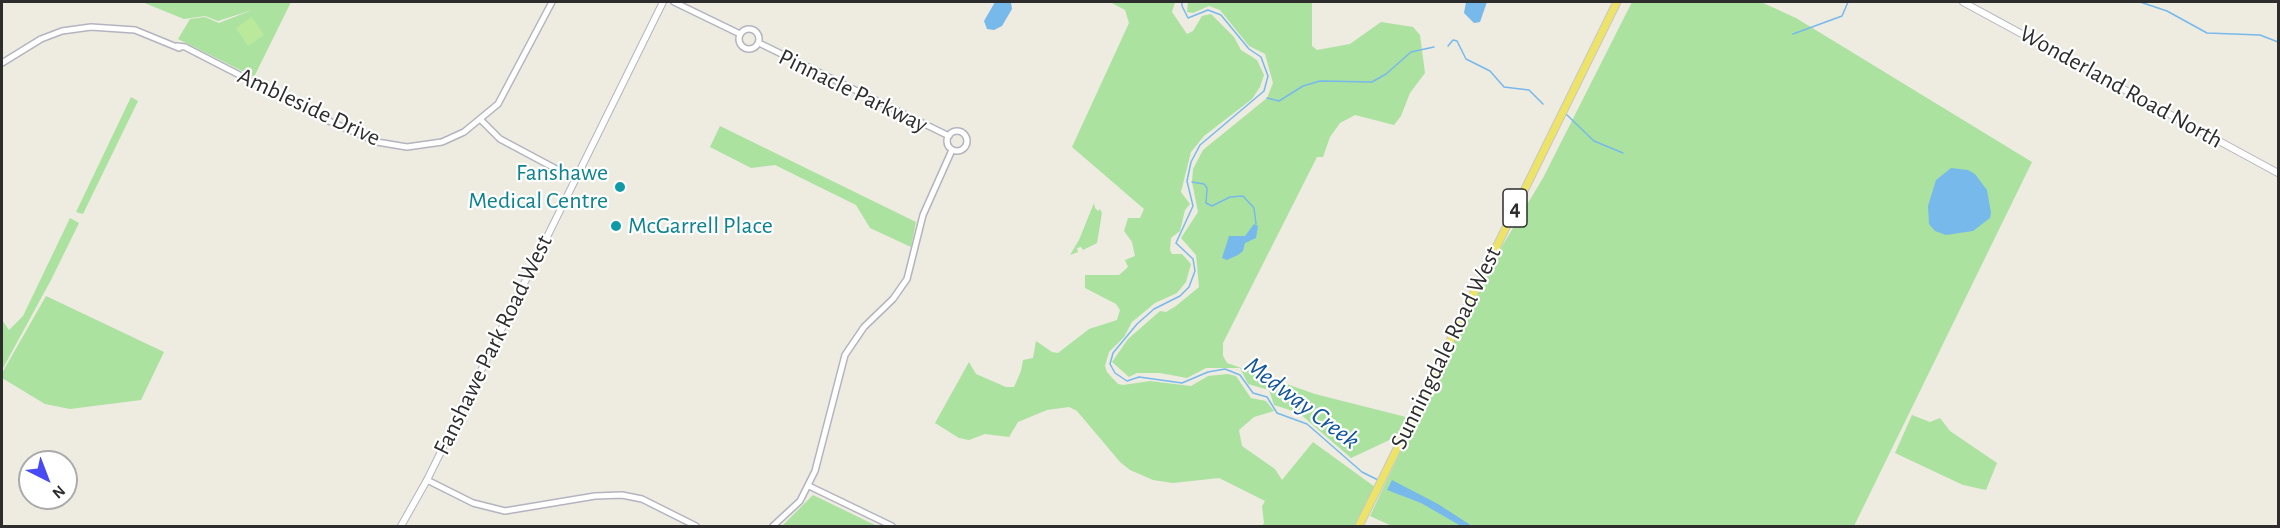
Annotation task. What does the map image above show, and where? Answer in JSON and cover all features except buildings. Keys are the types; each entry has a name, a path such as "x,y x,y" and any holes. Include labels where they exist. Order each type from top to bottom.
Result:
{"main road":[{"name":"Fanshawe Park Road West","path":"401,526 427,480 663,2"},
{"name":"Sunningdale Road West","path":"1359,526 1617,2"},
{"name":"Wonderland Road North","path":"1963,2 2278,173"}],"street":[{"name":"Ambleside Drive","path":"2,63 41,39 62,31 91,27 135,30 184,47 242,79 377,142 407,147 442,142 464,132 481,120 506,93 552,2"},
{"path":"674,2 740,34"},
{"path":"746,29 754,29 759,36 759,43 754,48 744,48 739,42 740,34 746,29"},
{"name":"Pinnacle Parkway","path":"759,43 949,136"},
{"path":"481,120 500,139 575,179"},
{"path":"959,131 968,140 964,149 952,150 948,146 949,136 959,131"},
{"path":"773,526 800,501 809,486 845,356 864,327 893,298 907,279 923,215 952,150"},
{"path":"427,480 473,502 505,511 579,498 622,495 642,499 696,526"},
{"path":"809,486 892,526"}],"green space":[{"path":"142,2 291,2 254,77 178,39 190,19 205,17 219,23 252,10 218,21 205,16 184,19"},
{"path":"1110,2 1175,2 1172,12 1187,34 1193,31 1202,16 1211,14 1234,37 1241,50 1257,60 1264,75 1252,99 1204,136 1191,152 1181,192 1190,204 1185,210 1180,231 1171,238 1170,250 1172,254 1182,254 1191,264 1186,282 1177,293 1155,303 1132,322 1124,337 1109,352 1105,366 1107,372 1118,384 1123,385 1150,381 1191,386 1208,376 1228,374 1236,376 1251,398 1266,401 1274,411 1254,417 1239,430 1242,446 1275,469 1282,480 1313,442 1375,487 1355,526 1262,526 1264,523 1262,506 1265,501 1219,478 1173,483 1153,480 1130,470 1120,462 1077,411 1069,407 1047,410 1018,422 1009,437 985,434 969,440 959,438 935,423 969,362 976,374 1006,387 1014,387 1023,360 1033,358 1036,341 1052,352 1058,353 1089,329 1117,320 1120,310 1116,304 1085,288 1085,275 1119,275 1128,267 1125,260 1135,256 1132,242 1124,231 1128,218 1140,218 1144,209 1072,147 1129,23 1125,10"},
{"path":"1188,2 1312,2 1312,46 1317,50 1350,44 1381,22 1413,27 1420,35 1425,73 1410,93 1401,116 1394,125 1355,115 1340,123 1330,137 1323,157 1317,157 1223,343 1223,356 1227,363 1315,394 1406,417 1396,437 1351,458 1299,413 1274,405 1269,390 1248,384 1240,368 1206,368 1187,378 1160,373 1137,373 1129,377 1112,362 1128,339 1160,311 1166,312 1176,306 1199,287 1196,255 1181,238 1198,212 1192,182 1193,169 1203,150 1267,98 1273,83 1265,54 1249,46 1220,10 1209,6 1193,13 1187,12"},
{"path":"1632,2 1761,2 1796,18 2032,162 1854,526 1392,526 1370,516 1478,286 1543,178"},
{"path":"252,17 264,35 248,46 236,28"},
{"path":"131,97 138,101 83,214 76,212"},
{"path":"720,126 916,222 911,247 870,228 856,205 775,165 751,168 710,147"},
{"path":"1094,203 1095,208 1098,211 1100,209 1102,213 1097,243 1083,250 1081,247 1077,248 1078,252 1070,255 1079,240"},
{"path":"70,218 79,223 2,370 2,320 9,330 23,316"},
{"path":"46,296 164,352 141,400 70,409 45,404 2,378 2,373"},
{"path":"1912,415 1930,422 1940,418 1950,431 1997,463 1986,490 1963,485 1895,453"},
{"path":"813,495 877,526 782,526"}],"water":[{"path":"995,2 1011,2 1012,9 1002,26 994,30 987,29 984,21"},
{"path":"1466,2 1487,2 1480,22 1474,23 1464,13"},
{"path":"1951,168 1968,170 1975,174 1987,190 1991,213 1990,218 1973,231 1946,235 1935,231 1929,224 1928,206 1936,180"},
{"path":"1254,224 1258,226 1256,238 1245,243 1243,251 1238,255 1227,260 1222,258 1229,236 1245,236"},
{"path":"1392,480 1438,504 1472,526 1461,526 1421,503 1387,490"}],"waterway":[{"name":"Medway Creek","path":"1182,2 1188,18 1208,10 1221,15 1249,49 1261,57 1268,76 1264,91 1200,145 1191,162 1187,181 1193,206 1176,243 1193,259 1195,271 1189,287 1180,296 1154,309 1137,324 1113,353 1110,364 1115,373 1127,381 1139,377 1182,383 1208,372 1225,369 1240,375 1253,393 1267,397 1277,413 1307,424 1362,472 1378,480"},
{"path":"1793,34 1842,16 1848,2"},
{"path":"2140,2 2167,11 2207,33 2260,35 2278,42"},
{"path":"1448,46 1453,40 1457,41 1466,59 1490,71 1504,87 1529,90 1543,104"},
{"path":"1267,98 1279,101 1303,86 1320,81 1372,82 1386,74 1411,52 1434,47"},
{"path":"1566,114 1594,141 1623,153"},
{"path":"1192,182 1204,184 1207,188 1206,203 1212,206 1230,197 1243,196 1254,208 1256,224"}],"place":[{"name":"Fanshawe Medical Centre","path":"620,187"},
{"name":"McGarrell Place","path":"616,226"}]}
